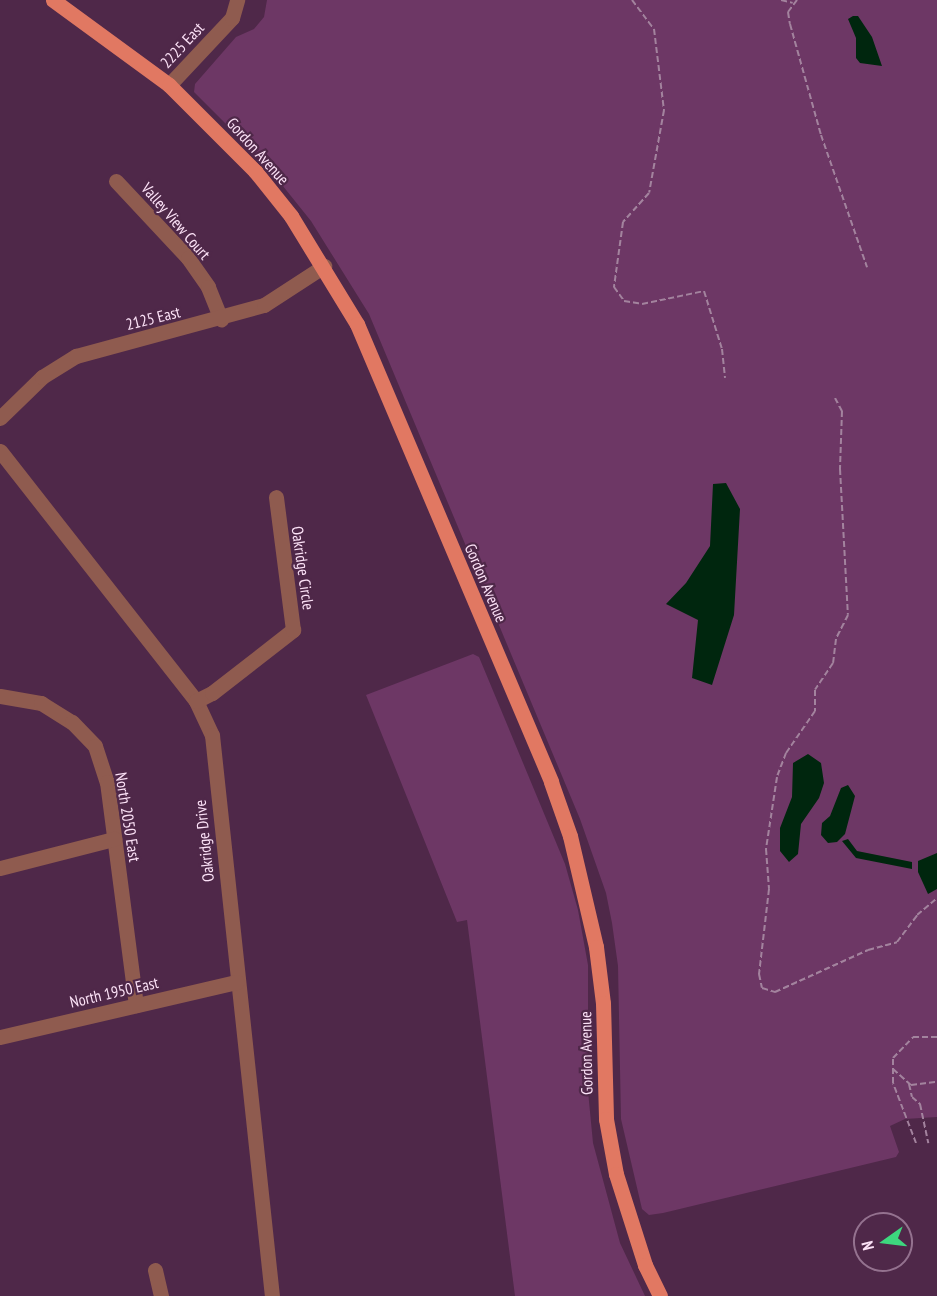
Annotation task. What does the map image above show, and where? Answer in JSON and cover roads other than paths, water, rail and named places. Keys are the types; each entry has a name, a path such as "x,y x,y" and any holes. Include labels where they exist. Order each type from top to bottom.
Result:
{"main road":[{"name":"Gordon Avenue","path":"53,0 169,85 255,171 291,216 324,266 371,354 570,836 596,947 603,1003 606,1119 616,1174 645,1265 660,1296"}],"street":[{"name":"2225 East","path":"169,85 232,18 237,0"},
{"name":"Valley View Court","path":"116,181 188,258 208,286 221,320"},
{"name":"2125 East","path":"0,418 42,377 76,356 221,320 264,306 324,266"},
{"name":"Oakridge Drive","path":"0,450 196,701 212,735 272,1296"},
{"name":"Oakridge Circle","path":"196,701 212,693 293,630 276,497"},
{"name":"North 2050 East","path":"0,696 41,703 72,722 95,746 107,782 136,1005"},
{"path":"0,868 114,839"},
{"name":"North 1950 East","path":"0,1037 237,982"},
{"path":"155,1270 161,1296"}]}
